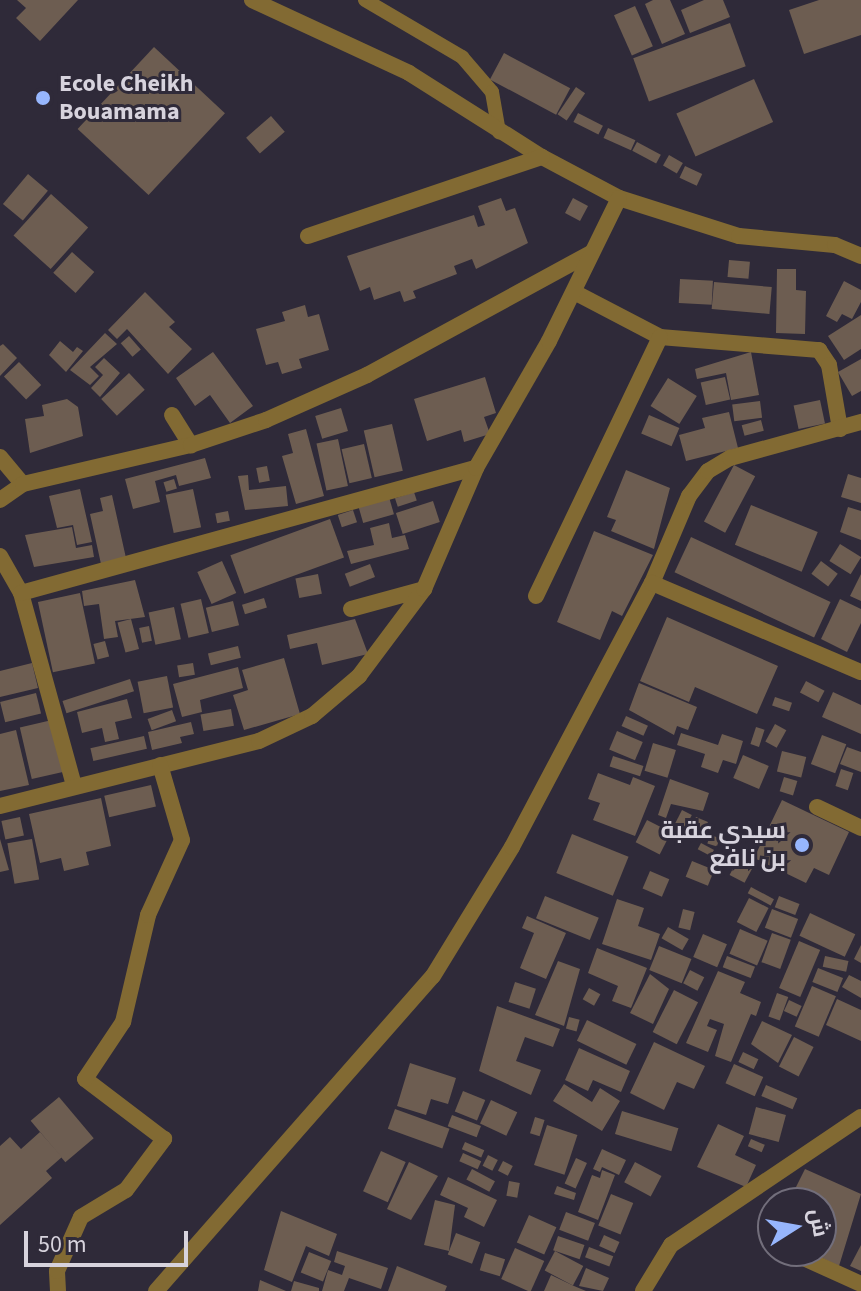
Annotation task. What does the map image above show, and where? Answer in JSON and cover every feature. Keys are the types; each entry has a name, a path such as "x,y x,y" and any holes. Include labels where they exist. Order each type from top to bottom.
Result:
{"street":[{"path":"252,0 409,73 499,132 619,198 739,236 835,245 861,256"},
{"path":"308,236 542,157"},
{"path":"0,806 259,741 312,716 359,676 424,589 476,468 574,292 619,198"},
{"path":"0,500 23,484 191,445 266,420 367,375 591,253"},
{"path":"574,292 660,337 819,350 829,365 840,429"},
{"path":"536,596 660,337"},
{"path":"172,415 191,445"},
{"path":"156,1291 395,1025 433,976 512,847 652,583 689,496 708,471 730,458 861,422"},
{"path":"0,457 23,484"},
{"path":"21,593 476,468"},
{"path":"0,556 21,593 74,786"},
{"path":"652,583 861,672"},
{"path":"351,609 424,589"},
{"path":"58,1291 57,1271 81,1217 126,1190 164,1139 85,1079 123,1022 148,915 182,840 160,765"},
{"path":"817,807 861,828"},
{"path":"643,1291 671,1245 861,1117"},
{"path":"823,1267 861,1284"}],"lane":[{"path":"365,0 462,57 492,92 499,132"}],"building":[{"path":"17,0 78,0 40,41 16,18 26,8"},
{"path":"653,0 670,0 685,34 662,44 645,4"},
{"path":"704,0 723,0 730,17 690,33 681,10"},
{"path":"819,0 861,0 861,35 804,54 789,10"},
{"path":"635,6 653,46 632,56 614,15"},
{"path":"730,23 746,66 649,101 633,58"},
{"path":"154,47 225,113 149,195 78,129"},
{"path":"504,53 570,88 556,115 490,79"},
{"path":"754,79 773,122 695,157 676,114"},
{"path":"576,87 585,93 567,121 558,114"},
{"path":"578,113 603,126 598,135 573,122"},
{"path":"271,116 285,132 260,153 246,138"},
{"path":"608,128 635,140 631,150 604,138"},
{"path":"637,142 661,155 656,164 632,151"},
{"path":"669,155 683,163 677,173 663,165"},
{"path":"685,166 702,174 697,186 680,178"},
{"path":"28,174 48,191 23,221 3,204"},
{"path":"51,194 88,227 51,269 14,236"},
{"path":"501,198 506,211 515,208 528,243 476,269 472,259 454,266 457,274 413,291 416,298 404,302 400,291 374,300 370,287 360,291 347,256 474,215 478,227 485,225 478,206"},
{"path":"573,198 588,206 580,221 565,213"},
{"path":"72,252 94,272 76,293 53,273"},
{"path":"729,260 750,262 748,279 728,277"},
{"path":"777,269 796,269 796,290 806,291 805,334 776,333"},
{"path":"680,279 713,281 712,305 679,303"},
{"path":"844,281 861,290 861,302 852,319 842,314 837,322 826,316"},
{"path":"714,282 772,287 769,314 712,309"},
{"path":"145,292 175,322 169,327 192,349 168,374 127,329 117,339 108,330"},
{"path":"305,305 308,317 319,314 329,350 299,359 302,368 282,374 278,362 266,365 256,329 285,321 282,312"},
{"path":"861,315 861,349 844,360 828,336"},
{"path":"105,333 117,344 90,367 99,376 90,385 70,370"},
{"path":"129,336 141,350 133,357 121,343"},
{"path":"60,341 73,352 77,347 83,351 66,372 49,355"},
{"path":"3,344 17,358 0,376 0,346"},
{"path":"213,352 253,406 230,423 210,395 195,406 176,378"},
{"path":"751,352 759,395 731,400 726,373 697,379 695,369"},
{"path":"104,358 120,373 100,397 91,388 103,375 95,367"},
{"path":"861,359 861,391 852,396 838,372"},
{"path":"19,362 41,385 26,400 4,377"},
{"path":"129,373 145,390 117,416 101,399"},
{"path":"485,377 496,413 484,417 490,434 464,442 461,430 427,441 414,399"},
{"path":"725,377 730,399 706,405 701,383"},
{"path":"668,378 697,396 679,424 651,406"},
{"path":"67,399 78,407 83,436 30,453 25,419 44,416 42,405"},
{"path":"820,400 825,423 799,429 794,406"},
{"path":"760,401 762,418 734,421 732,404"},
{"path":"341,408 348,431 322,439 315,416"},
{"path":"729,412 738,448 686,461 679,435 705,428 702,418"},
{"path":"649,415 679,428 672,446 641,433"},
{"path":"761,420 764,431 745,436 742,425"},
{"path":"392,424 403,471 375,477 364,431"},
{"path":"306,429 324,496 296,504 282,456 293,453 288,434"},
{"path":"338,439 348,486 326,491 316,444"},
{"path":"364,444 372,478 349,483 342,449"},
{"path":"205,458 211,478 179,486 176,475 155,481 160,502 133,509 125,479"},
{"path":"734,465 755,476 725,533 704,522"},
{"path":"267,466 270,481 259,483 256,468"},
{"path":"626,470 670,488 654,549 611,531 616,520 607,517"},
{"path":"848,474 861,478 861,503 841,497"},
{"path":"248,475 249,490 286,486 288,506 245,510 238,476"},
{"path":"174,479 177,489 166,492 163,482"},
{"path":"80,489 92,542 77,545 73,525 57,528 49,496"},
{"path":"193,489 201,527 174,533 166,495"},
{"path":"414,492 417,501 398,507 395,498"},
{"path":"112,495 126,558 101,564 90,514 103,511 100,498"},
{"path":"389,497 394,514 363,523 358,506"},
{"path":"433,501 440,522 403,534 396,513"},
{"path":"751,505 818,532 802,572 735,545"},
{"path":"848,507 861,511 861,540 840,532"},
{"path":"353,510 357,522 342,527 338,515"},
{"path":"228,511 230,521 217,523 215,513"},
{"path":"330,519 344,558 244,594 230,555"},
{"path":"389,523 392,538 405,535 409,549 351,564 347,551 374,545 370,528"},
{"path":"72,527 76,548 92,545 94,557 34,567 25,535"},
{"path":"594,531 653,555 622,616 612,611 600,640 557,622"},
{"path":"691,537 831,602 814,637 675,572"},
{"path":"840,544 861,557 851,574 829,561"},
{"path":"222,561 236,593 212,604 197,572"},
{"path":"821,561 838,574 828,586 811,574"},
{"path":"370,564 375,577 350,587 345,574"},
{"path":"318,574 322,594 299,598 295,578"},
{"path":"861,574 861,601 850,596"},
{"path":"135,580 145,617 115,621 118,637 104,639 99,604 84,606 82,591"},
{"path":"80,593 95,663 53,672 38,602"},
{"path":"264,598 267,608 245,614 242,605"},
{"path":"201,599 209,633 188,638 181,604"},
{"path":"840,599 861,609 861,623 847,652 821,639"},
{"path":"233,601 239,625 212,632 206,608"},
{"path":"174,607 181,639 155,645 149,612"},
{"path":"667,617 778,666 757,714 695,687 689,702 640,681"},
{"path":"131,619 139,649 126,653 117,623"},
{"path":"355,619 368,654 322,665 317,643 290,649 287,635"},
{"path":"149,626 152,641 142,643 139,628"},
{"path":"105,641 109,656 98,660 93,644"},
{"path":"238,646 241,658 211,665 208,653"},
{"path":"284,658 300,714 244,730 233,695 248,690 242,670"},
{"path":"32,663 38,688 0,697 0,671"},
{"path":"193,663 195,675 179,677 177,666"},
{"path":"238,667 243,688 200,700 202,712 182,717 173,684"},
{"path":"167,676 173,707 144,713 138,682"},
{"path":"130,679 134,691 66,713 62,701"},
{"path":"806,681 825,691 818,702 800,692"},
{"path":"639,683 697,707 688,730 677,726 674,735 629,710"},
{"path":"833,692 861,705 861,734 822,717"},
{"path":"36,693 41,713 5,722 0,702"},
{"path":"775,697 792,703 789,711 772,706"},
{"path":"127,699 132,718 115,722 119,739 105,742 102,728 82,733 77,712"},
{"path":"231,709 234,726 203,731 200,714"},
{"path":"172,710 176,721 152,730 148,719"},
{"path":"626,716 648,726 643,736 622,726"},
{"path":"52,720 64,772 32,779 20,727"},
{"path":"191,722 194,734 180,737 182,743 152,750 148,732"},
{"path":"775,724 786,730 777,748 765,741"},
{"path":"756,727 765,730 759,747 750,744"},
{"path":"16,730 29,785 0,791 0,734"},
{"path":"617,731 643,742 635,760 609,749"},
{"path":"681,733 718,745 722,734 743,741 736,764 723,760 718,773 701,767 705,754 677,745"},
{"path":"822,735 846,744 835,773 811,764"},
{"path":"144,736 147,749 93,761 90,748"},
{"path":"653,743 676,750 667,778 645,771"},
{"path":"847,747 861,752 861,772 840,764"},
{"path":"782,751 806,757 801,777 777,771"},
{"path":"743,755 769,766 759,789 733,778"},
{"path":"613,756 643,766 640,776 610,766"},
{"path":"841,769 853,773 848,790 835,786"},
{"path":"598,773 630,785 633,777 655,786 635,836 593,820 600,803 588,799"},
{"path":"784,777 797,781 793,795 780,791"},
{"path":"670,779 709,793 703,811 671,804 666,818 658,815"},
{"path":"151,785 156,806 109,817 104,796"},
{"path":"101,798 111,846 86,852 89,865 64,871 61,858 40,863 29,814"},
{"name":"سيدي عقبة بن نافع","path":"782,800 849,832 829,875 814,868 806,883 754,858"},
{"path":"682,810 692,815 683,833 673,828"},
{"path":"20,817 24,836 5,840 1,821"},
{"path":"696,817 708,822 702,835 691,830"},
{"path":"647,820 671,832 660,855 636,842"},
{"path":"572,834 629,857 613,896 556,873"},
{"path":"710,835 720,838 717,847 707,844"},
{"path":"0,839 9,870 0,872"},
{"path":"32,839 39,879 14,884 7,843"},
{"path":"701,843 725,856 722,862 698,849"},
{"path":"738,859 753,867 745,883 730,875"},
{"path":"692,861 714,870 708,886 686,877"},
{"path":"650,871 669,879 662,897 643,888"},
{"path":"751,887 774,899 771,905 748,893"},
{"path":"545,896 599,918 590,940 536,918"},
{"path":"779,896 800,904 795,915 775,907"},
{"path":"749,898 769,908 756,932 737,922"},
{"path":"617,899 644,908 638,926 660,934 651,960 602,944"},
{"path":"683,909 695,912 690,930 678,927"},
{"path":"772,909 798,919 791,938 765,928"},
{"path":"810,913 855,934 845,957 799,936"},
{"path":"527,916 566,933 546,979 520,968 534,933 522,928"},
{"path":"668,927 689,939 682,950 662,938"},
{"path":"740,929 768,941 757,966 729,954"},
{"path":"772,933 791,940 780,969 761,962"},
{"path":"703,934 727,944 717,967 693,957"},
{"path":"799,941 820,950 800,997 779,988"},
{"path":"861,945 861,963 854,959"},
{"path":"659,946 691,959 682,983 649,970"},
{"path":"597,948 647,968 631,1008 612,1001 618,986 588,973"},
{"path":"727,956 755,967 751,978 723,967"},
{"path":"825,956 848,961 846,972 823,967"},
{"path":"558,961 580,969 564,1026 535,1015"},
{"path":"818,968 843,978 837,992 812,982"},
{"path":"690,970 704,977 697,991 683,983"},
{"path":"718,971 745,982 740,993 761,1002 756,1016 751,1014 731,1062 715,1056 724,1024 710,1019 707,1026 717,1030 708,1052 686,1043"},
{"path":"650,974 669,989 653,1024 630,1013"},
{"path":"849,975 861,981 861,998 842,987"},
{"path":"515,982 536,989 529,1009 509,1002"},
{"path":"812,986 836,996 819,1037 795,1027"},
{"path":"589,988 600,994 594,1006 583,999"},
{"path":"674,990 698,1002 677,1044 653,1032"},
{"path":"777,993 788,997 780,1021 768,1016"},
{"path":"837,999 861,1010 861,1041 826,1025"},
{"path":"789,1000 802,1006 797,1017 784,1011"},
{"path":"497,1006 560,1029 553,1047 525,1037 516,1061 541,1070 531,1095 479,1071"},
{"path":"569,1017 580,1020 577,1031 566,1029"},
{"path":"587,1020 636,1044 626,1065 577,1041"},
{"path":"762,1021 792,1035 778,1063 751,1044"},
{"path":"794,1037 814,1047 799,1076 779,1066"},
{"path":"654,1042 705,1066 694,1089 677,1082 664,1110 630,1093"},
{"path":"579,1048 630,1071 621,1092 593,1080 588,1091 565,1080"},
{"path":"743,1052 758,1059 754,1069 738,1062"},
{"path":"410,1063 456,1078 448,1104 431,1099 426,1115 397,1106"},
{"path":"734,1064 763,1077 755,1096 725,1083"},
{"path":"564,1084 592,1102 600,1088 620,1101 602,1131 553,1101"},
{"path":"766,1085 797,1098 793,1109 761,1096"},
{"path":"463,1091 485,1100 477,1120 455,1111"},
{"path":"59,1097 94,1138 65,1162 31,1121"},
{"path":"491,1100 517,1112 506,1136 480,1124"},
{"path":"756,1107 786,1115 779,1142 749,1134"},
{"path":"395,1109 450,1129 442,1149 388,1129"},
{"path":"622,1111 678,1128 671,1151 615,1134"},
{"path":"452,1115 481,1126 477,1137 448,1126"},
{"path":"535,1117 545,1120 540,1136 530,1133"},
{"path":"718,1124 744,1136 735,1155 756,1165 746,1187 697,1167"},
{"path":"547,1125 577,1135 564,1175 534,1165"},
{"path":"40,1132 62,1157 46,1171 52,1178 0,1225 0,1146 10,1137 21,1149"},
{"path":"751,1139 765,1145 762,1152 748,1146"},
{"path":"465,1142 484,1150 481,1158 462,1149"},
{"path":"602,1149 626,1160 619,1175 602,1167 600,1172 593,1169"},
{"path":"381,1151 406,1162 388,1202 363,1191"},
{"path":"463,1153 481,1161 478,1169 459,1161"},
{"path":"488,1155 498,1160 492,1171 483,1166"},
{"path":"576,1158 587,1163 576,1188 565,1184"},
{"path":"503,1161 513,1166 508,1176 498,1171"},
{"path":"409,1162 438,1176 411,1220 387,1209"},
{"path":"635,1162 661,1176 651,1196 624,1182"},
{"path":"472,1169 495,1181 489,1192 466,1180"},
{"path":"805,1169 861,1194 839,1266 837,1187 796,1187"},
{"path":"602,1170 615,1175 598,1220 578,1212 592,1175 600,1178"},
{"path":"448,1177 497,1200 484,1227 464,1217 468,1208 440,1195"},
{"path":"509,1181 520,1183 517,1198 506,1196"},
{"path":"557,1186 576,1193 574,1200 554,1194"},
{"path":"611,1194 633,1203 621,1235 598,1226"},
{"path":"435,1200 455,1205 449,1251 424,1245"},
{"path":"281,1211 337,1234 329,1256 306,1246 292,1282 264,1270"},
{"path":"566,1212 595,1223 588,1241 559,1230"},
{"path":"529,1215 556,1227 544,1255 517,1242"},
{"path":"456,1233 480,1242 472,1264 448,1254"},
{"path":"604,1235 620,1242 615,1253 599,1246"},
{"path":"558,1236 584,1245 580,1259 553,1250"},
{"path":"861,1245 861,1271 850,1266"},
{"path":"589,1247 613,1256 609,1267 585,1257"},
{"path":"515,1248 544,1261 531,1291 501,1279"},
{"path":"337,1251 388,1268 381,1289 349,1278 344,1291 322,1291 328,1270 342,1275 345,1266 334,1262"},
{"path":"555,1251 583,1266 573,1285 545,1270"},
{"path":"309,1252 331,1261 323,1281 301,1272"},
{"path":"485,1253 505,1259 500,1276 480,1270"},
{"path":"397,1266 447,1286 445,1291 388,1291"},
{"path":"586,1268 609,1278 603,1291 579,1286"},
{"path":"551,1275 574,1286 586,1291 544,1291"},
{"path":"260,1280 286,1291 258,1291"},
{"path":"294,1281 319,1288 319,1291 291,1291"}],"place":[{"name":"Ecole Cheikh Bouamama","path":"43,98"},
{"name":"سيدي عقبة بن نافع","path":"802,845"}]}
